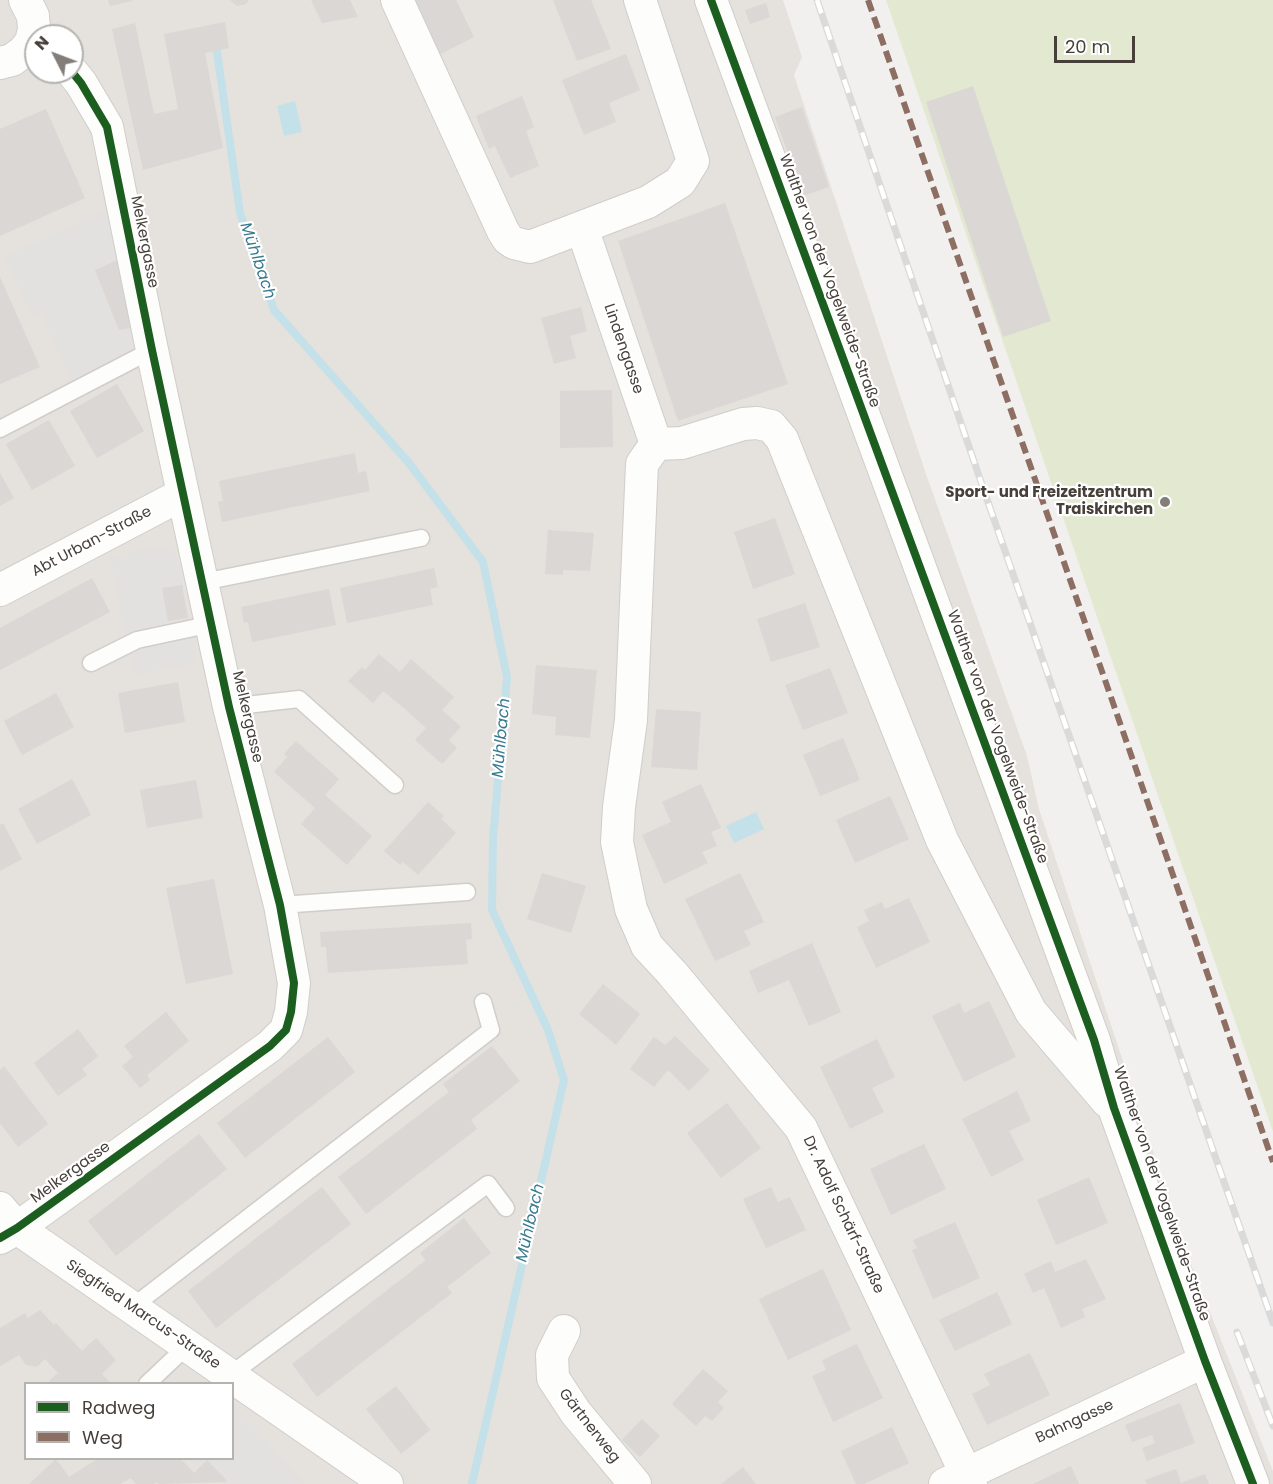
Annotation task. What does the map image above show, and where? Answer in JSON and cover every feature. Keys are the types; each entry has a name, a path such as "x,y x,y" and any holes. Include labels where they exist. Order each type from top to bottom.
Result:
{"street":[{"path":"25,0 33,16 34,24"},
{"path":"397,0 503,231 508,240 520,246 530,247 648,202 680,182 693,161 640,0"},
{"name":"Walther von der Vogelweide-Straße","path":"711,0 1094,1040 1114,1108 1205,1361 1253,1484"},
{"path":"0,63 12,60 24,51"},
{"name":"Melkergasse","path":"6,1225 270,1046 286,1030 291,1012 294,983 280,905 229,707 152,350 107,127 82,84"},
{"name":"Lindengasse","path":"582,228 656,444"},
{"name":"Walther von der Vogelweide-Straße","path":"656,444 682,443 742,424 757,423 771,426 782,439 942,840 1031,1012 1114,1108"},
{"name":"Dr. Adolf Schärf-Straße","path":"656,444 642,464 631,720 619,807 617,842 632,909 647,946 801,1128 960,1480"},
{"name":"Abt Urban-Straße","path":"0,590 183,494"},
{"name":"Siegfried Marcus-Straße","path":"6,1225 230,1375 387,1484"},
{"name":"Gärtnerweg","path":"564,1331 552,1355 553,1378 576,1413 635,1484"},
{"name":"Bahngasse","path":"960,1480 1205,1361"}],"lane":[{"path":"0,429 152,350"},
{"path":"203,582 421,538"},
{"path":"91,663 137,640 212,624"},
{"path":"229,707 299,699 395,785"},
{"path":"280,905 467,892"},
{"path":"130,1308 491,1030 483,1002"},
{"path":"230,1375 488,1184 506,1208"},
{"path":"148,1382 187,1346"}],"shaded area":[{"path":"0,0 783,0 802,57 794,75 926,474 1027,756 1039,809 1190,1262 1273,1471 1273,1484 0,1484"},
{"path":"107,211 138,346 71,382 41,313 32,316 5,256"},
{"path":"174,544 182,585 162,589 168,621 188,618 197,663 133,675 110,556"},
{"path":"234,1405 305,1484 226,1484 228,1482 208,1461 200,1467 193,1460 234,1460"}],"green space":[{"name":"Sport- und Freizeitzentrum Traiskirchen","path":"886,0 1273,0 1273,1132 1109,652"}],"water":[{"path":"295,101 302,132 284,136 277,106"},
{"path":"756,812 764,829 734,843 726,826"}],"building":[{"path":"108,0 132,0 132,1 110,6"},
{"path":"230,0 249,0 246,4 237,6"},
{"path":"311,0 350,0 358,17 322,23"},
{"path":"413,0 456,0 474,37 439,55"},
{"path":"553,0 591,0 611,49 577,61"},
{"path":"766,3 770,17 750,24 745,10"},
{"path":"225,22 229,48 205,53 223,148 143,170 112,29 135,23 154,114 178,109 164,34"},
{"path":"626,54 640,90 609,103 616,122 584,135 562,80"},
{"path":"973,86 1051,321 1003,337 926,102"},
{"path":"522,96 534,127 526,131 539,166 510,178 495,146 489,149 476,116"},
{"path":"802,107 829,187 803,196 775,117"},
{"path":"46,109 85,198 0,236 0,129"},
{"path":"725,203 788,384 678,421 618,241"},
{"path":"117,260 131,328 119,330 95,270"},
{"path":"0,277 40,367 0,384"},
{"path":"581,307 587,331 570,336 576,358 554,364 541,318"},
{"path":"117,384 144,431 97,458 70,411"},
{"path":"612,390 613,447 560,448 560,391"},
{"path":"49,420 75,466 32,490 6,444"},
{"path":"355,453 358,473 366,471 370,491 222,522 218,502 223,501 219,481"},
{"path":"0,473 14,498 0,506"},
{"path":"775,518 795,574 753,589 734,532"},
{"path":"548,530 594,533 590,571 563,570 563,575 545,574"},
{"path":"434,568 438,587 430,589 433,605 347,623 340,588"},
{"path":"92,578 110,612 0,670 0,628"},
{"path":"182,585 188,618 168,621 162,588"},
{"path":"329,589 336,625 252,642 248,622 244,623 241,607"},
{"path":"805,603 820,647 771,662 757,619"},
{"path":"379,654 400,672 411,659 454,697 442,710 461,727 449,740 457,748 442,764 415,740 426,728 405,709 383,691 373,703 348,681 362,667 365,670"},
{"path":"536,665 597,670 590,738 555,735 556,717 532,714"},
{"path":"830,668 848,713 803,730 785,685"},
{"path":"178,682 185,722 125,733 118,693"},
{"path":"56,693 74,727 22,755 4,721"},
{"path":"656,709 701,712 697,770 651,767"},
{"path":"843,738 860,780 820,796 803,755"},
{"path":"296,741 339,779 325,795 372,836 347,865 301,824 315,808 274,772 287,757 284,754"},
{"path":"72,779 91,815 37,844 18,809"},
{"path":"196,780 203,818 147,828 140,790"},
{"path":"701,784 721,828 711,832 717,846 702,852 708,863 664,884 642,835 671,822 662,802"},
{"path":"890,796 909,839 855,863 836,820"},
{"path":"428,802 444,816 441,819 456,833 418,875 403,862 400,865 384,851"},
{"path":"3,823 22,859 0,871 0,825"},
{"path":"542,873 586,886 571,933 527,919"},
{"path":"740,873 764,922 744,931 751,945 715,961 685,899"},
{"path":"214,879 233,974 186,984 166,888"},
{"path":"909,898 930,942 876,968 857,927 869,921 864,910 882,902 885,909"},
{"path":"471,923 472,939 466,940 468,964 328,973 326,947 321,947 320,932"},
{"path":"812,943 841,1012 809,1026 789,980 758,993 749,971"},
{"path":"603,984 640,1014 616,1045 579,1014"},
{"path":"989,1001 1016,1057 964,1082 932,1016 960,1003 964,1013"},
{"path":"166,1012 189,1041 147,1075 150,1080 140,1088 122,1066 133,1057 124,1046"},
{"path":"78,1029 98,1056 82,1069 87,1075 58,1096 34,1063"},
{"path":"675,1036 710,1070 689,1091 668,1070 654,1087 630,1069 654,1037 665,1045"},
{"path":"328,1037 355,1072 245,1158 217,1123"},
{"path":"877,1039 895,1077 872,1088 884,1112 850,1129 820,1067"},
{"path":"492,1046 520,1081 471,1120 477,1129 366,1214 338,1177 449,1092 443,1084"},
{"path":"4,1066 48,1124 18,1147 0,1123 0,1070"},
{"path":"1017,1091 1031,1121 1009,1131 1024,1160 991,1177 962,1119"},
{"path":"727,1103 761,1148 721,1178 687,1133"},
{"path":"199,1134 227,1169 116,1256 88,1221"},
{"path":"924,1144 946,1189 891,1215 870,1169"},
{"path":"1089,1177 1108,1223 1056,1245 1037,1200"},
{"path":"322,1187 351,1224 216,1328 188,1291"},
{"path":"771,1187 778,1202 790,1197 806,1230 766,1248 743,1199"},
{"path":"464,1218 491,1253 447,1287 452,1293 317,1397 292,1364 426,1260 420,1253"},
{"path":"955,1222 980,1278 933,1299 912,1250 917,1248 913,1240"},
{"path":"1086,1259 1106,1299 1082,1309 1085,1317 1061,1328 1044,1288 1033,1293 1024,1274 1051,1261 1055,1272"},
{"path":"823,1269 851,1330 788,1360 759,1299"},
{"path":"997,1292 1012,1324 955,1351 939,1320"},
{"path":"40,1310 54,1325 56,1323 82,1351 96,1338 116,1360 102,1374 110,1382 50,1382 49,1381 58,1373 45,1359 37,1367 26,1365 19,1355 0,1366 0,1328 25,1313 28,1318"},
{"path":"857,1344 883,1398 833,1422 812,1376 826,1370 822,1360"},
{"path":"1030,1353 1050,1395 987,1425 972,1394 990,1385 984,1374"},
{"path":"703,1369 728,1391 718,1402 724,1408 712,1421 705,1416 696,1426 672,1404"},
{"path":"396,1386 430,1430 401,1454 366,1409"},
{"path":"1180,1403 1195,1443 1147,1461 1142,1448 1155,1443 1152,1435 1132,1442 1125,1425"},
{"path":"642,1419 660,1436 640,1457 622,1440"},
{"path":"892,1427 909,1463 864,1484 856,1484 841,1451"},
{"path":"55,1460 69,1477 96,1460 182,1460 194,1473 207,1460 228,1482 136,1484 131,1478 120,1484 29,1484"},
{"path":"1071,1466 1079,1484 1033,1484"},
{"path":"743,1467 756,1484 721,1484"},
{"path":"1176,1469 1181,1483 1205,1474 1209,1484 1147,1484 1145,1480"}],"waterway":[{"name":"Mühlbach","path":"217,52 240,213 274,310 409,463 483,562 507,677 493,838 492,910 548,1030 564,1080 472,1484"}],"railway":[{"path":"817,0 980,479 1273,1323"},
{"path":"1237,1332 1273,1426"}],"marked path":[{"path":"868,0 1273,1162"}],"cycle path":[{"path":"711,0 1094,1040 1114,1108 1205,1361 1253,1484"},
{"path":"0,1238 270,1046 286,1030 291,1012 294,983 280,905 229,707 152,350 107,127 82,84"}],"place":[{"name":"Sport- und Freizeitzentrum Traiskirchen","path":"1165,502"}]}
